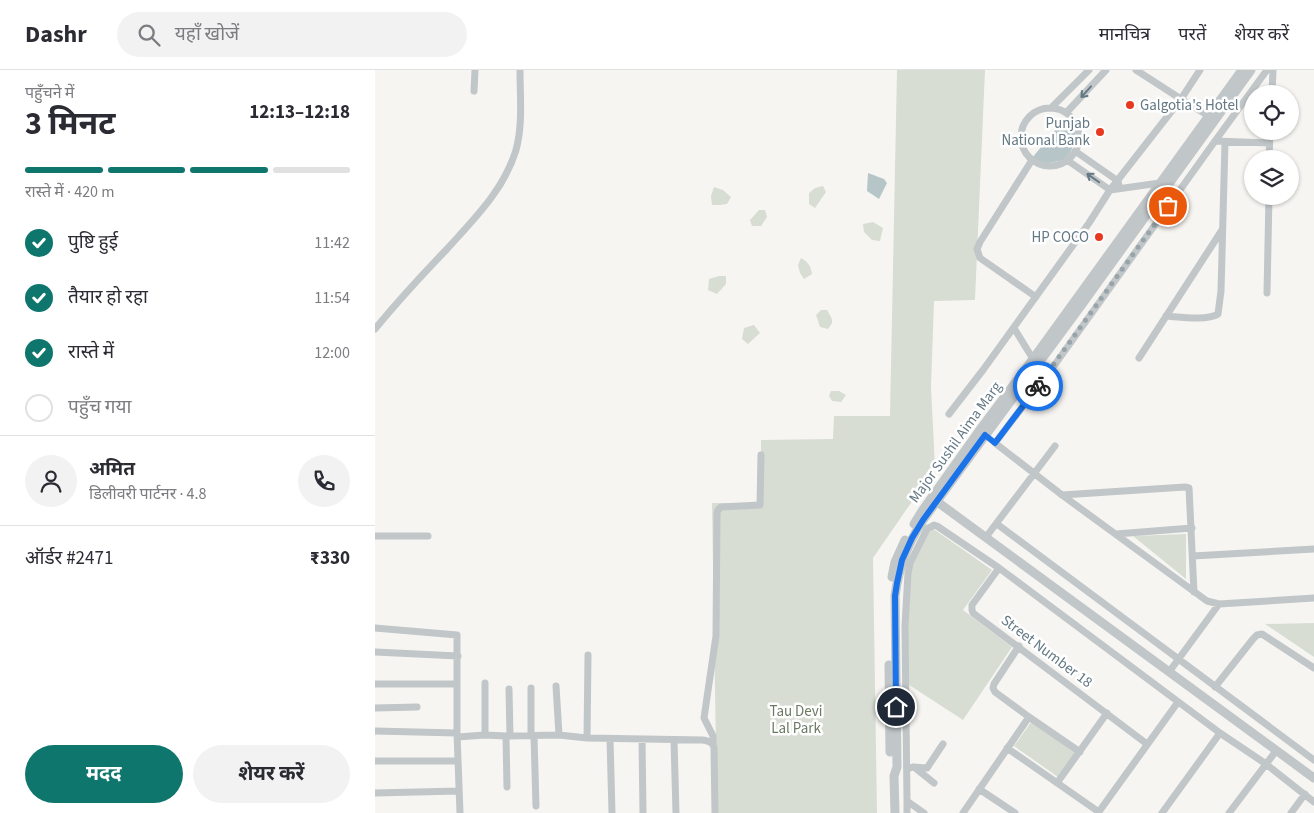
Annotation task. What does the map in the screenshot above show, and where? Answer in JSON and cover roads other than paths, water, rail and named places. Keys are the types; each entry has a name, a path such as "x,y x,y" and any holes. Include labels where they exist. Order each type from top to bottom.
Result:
{"street":[{"path":"474,91 475,70"},
{"path":"375,329 486,206 507,173 516,149 519,134 519,70"},
{"path":"1051,108 1089,70"},
{"path":"1066,113 1106,70"},
{"path":"1137,70 1181,100 1212,118"},
{"path":"949,414 1014,328 1089,223 1110,190 1119,185 1181,100 1200,70"},
{"name":"Major Sushil Aima Marg","path":"895,813 889,716 890,618 892,578 899,551 922,511 934,500 985,435 1197,145 1242,70"},
{"name":"Major Sushil Aima Marg","path":"934,500 979,430 1033,359 1160,183 1251,70"},
{"path":"995,443 1056,363 1267,70"},
{"path":"1272,85 1273,70"},
{"path":"1051,108 1066,113 1072,119 1077,126 1078,143 1067,160 1049,166 1032,160 1022,145 1021,136 1027,119 1042,109 1051,108"},
{"path":"1269,140 1269,150"},
{"path":"1197,145 1214,142 1269,144"},
{"path":"1166,316 1207,318 1218,314 1221,290 1225,142"},
{"path":"1075,150 1119,185 1160,183"},
{"path":"1032,160 977,249 980,258 1036,297"},
{"path":"1067,160 1110,190"},
{"path":"1267,293 1269,205"},
{"path":"1139,358 1223,230"},
{"path":"1014,328 1033,359"},
{"path":"985,435 1062,495 1207,602 1219,604 1314,598"},
{"path":"986,537 1055,446"},
{"path":"715,813 714,738 705,721 704,714 716,631 717,513 721,507 760,505 761,456"},
{"path":"1062,495 1187,488 1190,490 1194,592"},
{"path":"934,500 1314,778"},
{"path":"997,524 1314,760"},
{"path":"907,813 910,768 905,626 907,582 910,563 927,529 934,525 999,568 1220,733 1266,764 1314,802"},
{"path":"1116,534 1192,528"},
{"path":"375,536 428,536"},
{"path":"1193,556 1314,549"},
{"name":"Street Number 18","path":"999,568 973,605 973,613 1147,744"},
{"path":"1169,672 1219,604"},
{"path":"375,628 456,634 458,636 457,735 459,813"},
{"path":"1215,687 1257,635 1263,634 1267,636 1314,668"},
{"path":"1019,646 994,684 995,692 1079,752"},
{"path":"375,652 458,656"},
{"path":"587,738 588,655"},
{"path":"485,683 485,735"},
{"path":"375,684 457,684"},
{"path":"557,686 559,735"},
{"path":"531,688 536,806"},
{"path":"507,787 509,689"},
{"path":"1007,748 1099,812 1178,702"},
{"path":"375,708 417,707"},
{"path":"1057,783 1107,714"},
{"path":"963,813 1029,717"},
{"path":"375,731 457,735 559,735 610,739 703,740 713,744"},
{"path":"1162,813 1220,733"},
{"path":"610,739 612,813"},
{"path":"643,740 643,813"},
{"path":"674,740 676,813"},
{"path":"910,768 926,768 929,766 943,744"},
{"path":"1229,813 1276,751"},
{"path":"375,761 458,761"},
{"path":"910,768 934,783"},
{"path":"979,789 1015,813"},
{"path":"375,792 459,791"},
{"path":"1291,813 1305,794"},
{"path":"907,801 923,813"}],"place":[{"name":"Galgotia's Hotel","path":"1130,105"},
{"name":"Punjab National Bank","path":"1100,132"},
{"name":"HP COCO","path":"1099,237"}],"park label":[{"name":"Tau Devi Lal Park","path":"796,720"}]}
